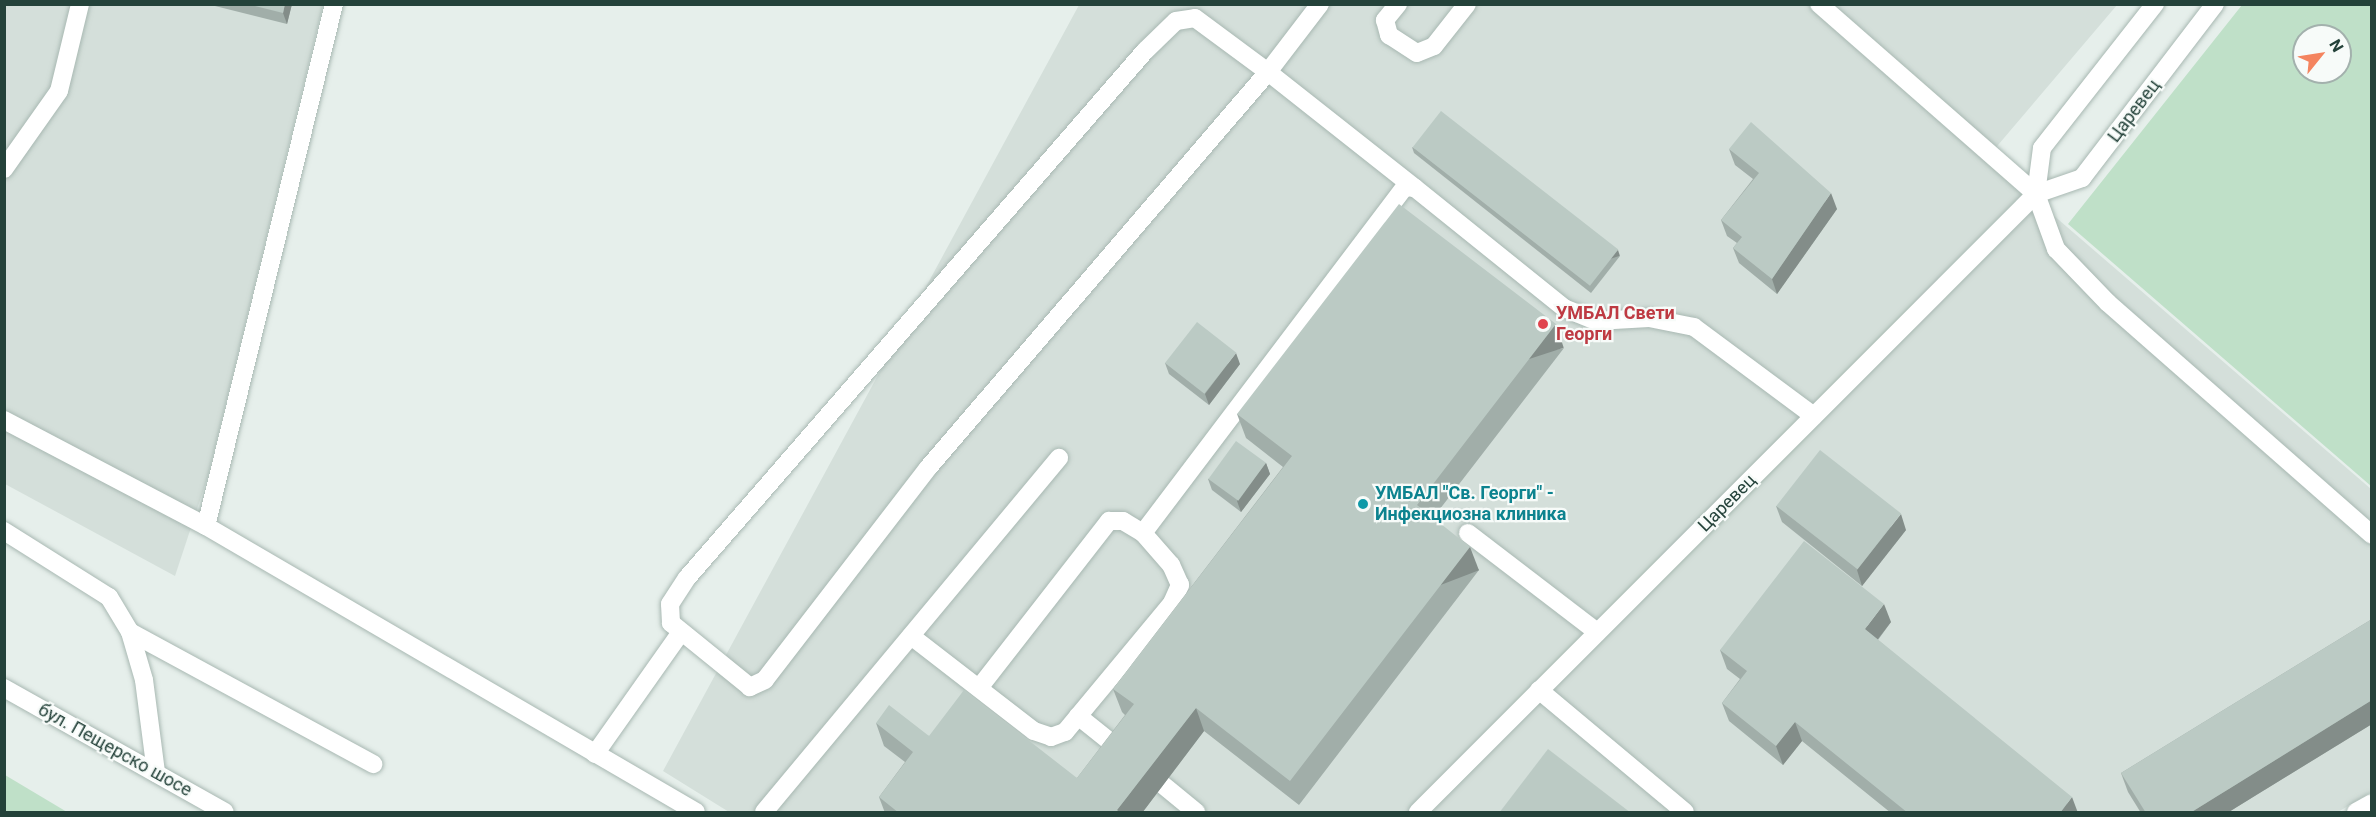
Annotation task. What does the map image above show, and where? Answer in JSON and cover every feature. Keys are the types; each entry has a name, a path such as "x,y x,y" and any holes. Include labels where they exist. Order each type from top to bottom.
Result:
{"street":[{"path":"4,169 59,91 80,4"},
{"path":"206,526 334,4"},
{"path":"1320,4 1268,72 928,468 765,680 750,687 670,623 670,604 687,578 1165,30 1195,18 1268,72 1564,308 1596,321 1649,318 1694,327 1814,416"},
{"path":"1398,4 1385,20 1389,35 1417,53 1434,46 1467,4"},
{"path":"1819,4 2036,194"},
{"path":"2155,4 2042,147 2036,194 2056,249 2093,287 2372,535"},
{"name":"Царевец","path":"1418,813 2036,194 2082,178 2215,4"},
{"path":"1143,533 1398,193 1415,188"},
{"path":"4,420 206,526 696,813"},
{"path":"764,813 1059,458"},
{"path":"911,636 979,688 1051,737 1065,732 1172,603 1180,585 1143,533 1123,521 1109,521 979,688"},
{"path":"4,531 109,597 130,632 144,680 156,773"},
{"path":"1468,533 1598,632"},
{"path":"130,632 373,764"},
{"path":"595,754 681,632"},
{"name":"бул. Пещерско шосе","path":"4,688 225,813"},
{"path":"1539,690 1685,813"},
{"path":"1078,716 1123,752"},
{"path":"1163,785 1196,813"},
{"path":"2356,813 2372,803"}],"shaded area":[{"path":"4,5 323,5 208,476 175,576 5,484"},
{"name":"УМБАЛ Свети Георги","path":"1079,5 2117,5 1987,158 2371,489 2371,792 2338,812 729,812 663,771"}],"green space":[{"path":"2242,5 2371,5 2371,486 2068,224"},
{"path":"5,775 67,812 5,812"}],"building":[{"path":"247,4 285,4 283,13"},
{"path":"1441,111 1618,250 1590,286 1413,147"},
{"path":"1751,122 1831,193 1772,279 1733,248 1742,237 1721,220 1759,173 1729,149"},
{"name":"УМБАЛ \"Св. Георги\" - Инфекциозна клиника","path":"1399,204 1556,324 1417,505 1470,547 1290,781 1196,708 1117,810 1120,813 899,813 879,797 913,752 876,723 889,705 929,736 964,690 1077,778 1134,704 1113,689 1292,456 1237,414"},
{"path":"1197,322 1236,353 1204,394 1165,363"},
{"path":"1236,441 1266,463 1238,501 1208,479"},
{"path":"1820,450 1901,513 1857,569 1776,506"},
{"path":"1804,541 1884,604 1865,629 2072,797 2060,813 1908,813 1795,722 1776,746 1722,703 1747,671 1720,650"},
{"path":"2372,619 2372,700 2190,813 2146,813 2121,773"},
{"path":"1548,749 1631,813 1499,813"}],"place":[{"name":"УМБАЛ Свети Георги","path":"1543,324"},
{"name":"УМБАЛ \"Св. Георги\" - Инфекциозна клиника","path":"1363,504"}]}
